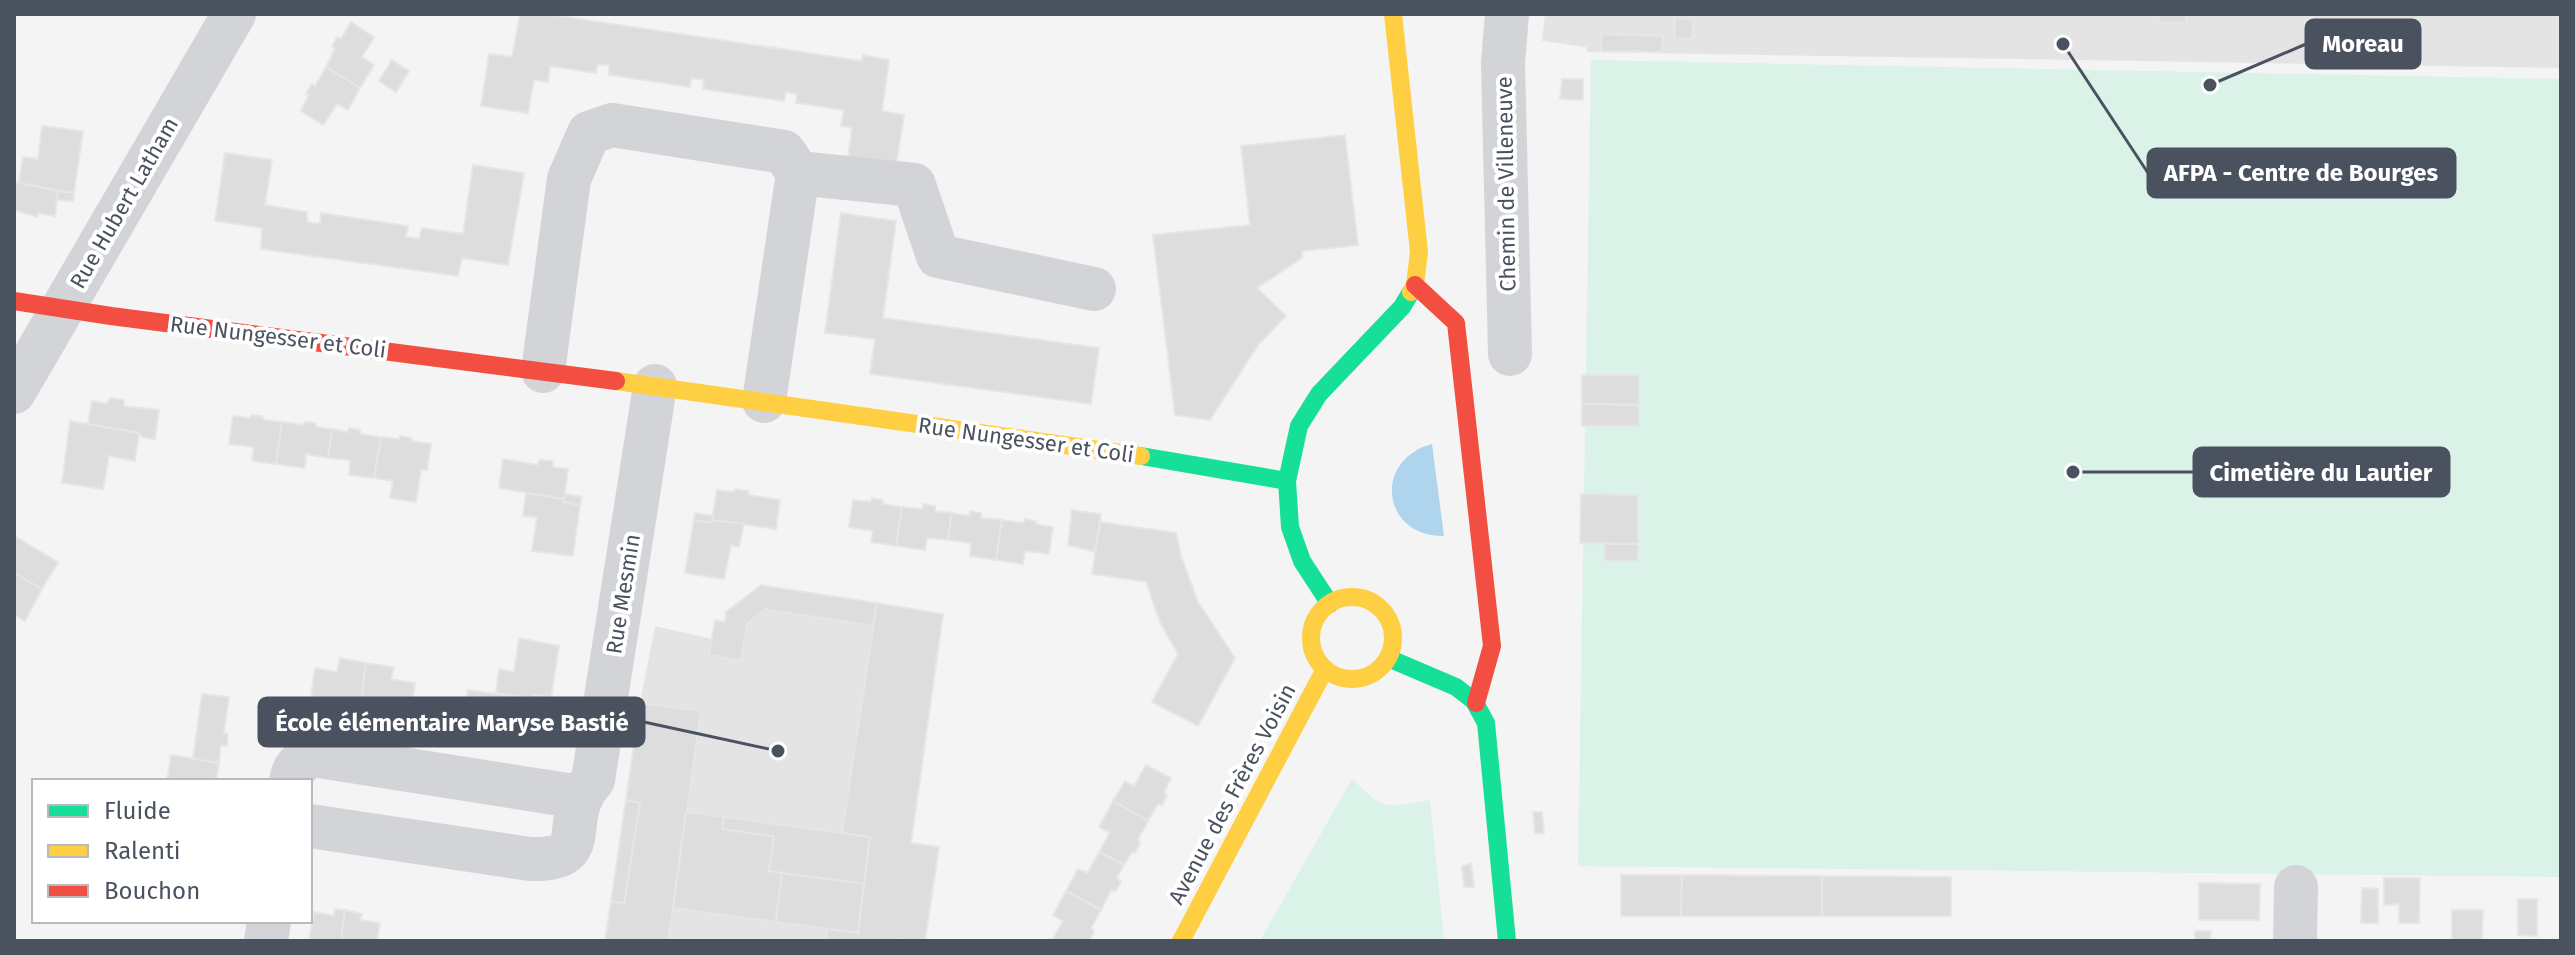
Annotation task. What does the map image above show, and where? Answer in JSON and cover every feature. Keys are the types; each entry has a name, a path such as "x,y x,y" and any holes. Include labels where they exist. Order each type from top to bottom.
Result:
{"main road":[{"path":"1330,604 1295,545 1290,527 1287,481 1299,426 1319,394 1402,307 1415,285 1419,252 1393,14"},
{"path":"1415,285 1456,323 1492,646 1476,703"},
{"name":"Rue Nungesser et Coli","path":"14,301 764,401 1220,468 1287,481"},
{"path":"1341,599 1365,599 1384,612 1393,635 1388,658 1374,673 1354,679 1334,675 1325,669 1313,651 1315,620 1330,604 1341,599"},
{"path":"1388,658 1452,685 1476,703 1486,723 1507,941"},
{"name":"Avenue des Frères Voisin","path":"1181,941 1325,669"}],"street":[{"name":"Rue Hubert Latham","path":"14,392 234,14"},
{"name":"Chemin de Villeneuve","path":"1507,14 1503,63 1510,354"},
{"path":"543,371 569,179 589,133 612,125 784,152 798,173 764,401"},
{"path":"798,173 914,185 938,256 1094,289"},
{"name":"Rue Mesmin","path":"312,826 530,859 554,860 565,851 575,838 580,797 593,780 655,386"},
{"path":"291,779 300,761 313,755 580,797"},
{"path":"2295,941 2296,887"}],"shaded area":[{"path":"1545,14 2561,14 2561,68 1587,52 1586,47 1542,41"},
{"path":"761,585 943,614 911,842 939,847 925,941 605,941 640,703 655,626 712,639 715,620 725,622 726,612"}],"green space":[{"path":"1591,60 2561,79 2561,877 1578,866"},
{"path":"1352,779 1372,797 1386,804 1403,805 1430,800 1444,941 1260,941"}],"water":[{"path":"1432,444 1444,536 1423,533 1408,524 1397,512 1392,496 1393,480 1400,465 1413,453"}],"building":[{"path":"520,14 546,14 862,61 863,55 889,60 882,111 904,115 896,165 848,159 852,128 841,126 844,110 796,103 797,94 786,92 784,101 703,89 704,80 692,78 690,87 609,75 609,65 598,64 596,73 550,66 548,82 534,80 528,113 481,106 489,54 512,57"},
{"path":"2160,14 2186,14 2186,23 2159,22"},
{"path":"1675,18 1693,19 1692,39 1675,38"},
{"path":"351,22 374,37 362,57 374,65 360,88 326,67 337,37 341,39"},
{"path":"1602,34 1663,36 1662,52 1601,51"},
{"path":"392,60 409,71 396,92 379,81"},
{"path":"326,67 360,88 348,110 337,104 323,125 301,111 309,95 306,94 312,84 315,86"},
{"path":"1562,79 1583,79 1583,100 1560,99"},
{"path":"42,126 83,131 74,193 19,183 23,157 38,159"},
{"path":"1345,135 1358,245 1302,251 1302,258 1257,288 1286,316 1258,345 1210,420 1175,415 1153,235 1250,225 1241,146"},
{"path":"225,153 272,160 265,205 307,212 307,222 320,224 321,213 408,226 406,237 419,239 422,228 463,234 473,165 524,173 508,265 462,258 458,276 261,249 262,228 215,221"},
{"path":"14,182 58,191 55,216 38,213 37,217 14,210"},
{"path":"58,191 74,193 73,201 57,200"},
{"path":"841,213 896,221 883,318 1099,348 1091,404 870,374 875,339 825,333"},
{"path":"1582,375 1639,375 1639,405 1582,404"},
{"path":"110,398 124,400 124,406 159,410 155,439 88,424 92,401 107,404"},
{"path":"1582,404 1639,405 1639,426 1582,426"},
{"path":"251,415 282,422 276,464 252,461 254,447 229,444 233,416 250,418"},
{"path":"70,421 139,433 135,461 109,456 103,489 62,483"},
{"path":"282,422 316,423 316,427 332,429 328,458 306,454 305,468 276,464"},
{"path":"349,428 360,430 360,434 381,437 374,478 349,475 350,460 328,458 332,429 348,432"},
{"path":"400,436 431,444 427,470 421,470 416,502 390,498 393,481 374,478 381,437 399,439"},
{"path":"503,459 537,465 540,460 553,461 553,467 568,469 564,499 499,488"},
{"path":"736,489 748,491 749,495 780,500 776,529 712,520 717,490 733,492"},
{"path":"526,493 580,505 573,556 532,551 537,517 523,516"},
{"path":"565,494 582,497 580,505 564,502"},
{"path":"1581,494 1638,495 1638,544 1580,543"},
{"path":"872,498 883,500 882,504 902,507 896,546 871,542 873,531 849,527 853,500 871,502"},
{"path":"924,504 935,506 935,511 952,513 948,540 927,538 925,550 896,546 902,507 922,509"},
{"path":"1072,510 1101,514 1095,552 1068,545"},
{"path":"970,511 981,513 981,518 1002,520 996,560 970,556 971,543 948,540 952,513 969,516"},
{"path":"695,513 713,516 711,523 694,520"},
{"path":"1025,519 1053,527 1049,554 1025,551 1023,564 996,560 1002,520 1024,523"},
{"path":"694,520 744,524 739,547 731,545 724,579 685,573"},
{"path":"1100,522 1176,533 1198,602 1235,658 1198,726 1152,702 1178,654 1160,622 1146,582 1092,574"},
{"path":"16,537 58,562 42,589 14,573"},
{"path":"1604,544 1638,544 1638,561 1605,561"},
{"path":"14,573 42,589 25,621 14,614"},
{"path":"761,585 877,603 873,626 765,609 747,624 741,661 709,655 715,620 725,622 726,612"},
{"path":"877,603 943,614 911,843 939,847 925,941 826,941 827,929 858,933 870,837 842,833"},
{"path":"519,638 559,646 551,697 534,695 533,699 496,693 499,669 514,672"},
{"path":"340,658 366,663 361,704 340,700 339,706 311,696 315,668 337,672"},
{"path":"366,663 394,667 391,679 415,683 411,711 394,708 393,712 381,711 381,707 361,704"},
{"path":"468,690 533,699 530,727 514,726 513,730 498,728 499,724 463,718"},
{"path":"202,694 229,697 224,733 228,734 227,746 221,745 219,763 193,759"},
{"path":"534,695 551,697 550,706 532,703"},
{"path":"640,703 701,711 673,908 668,941 605,941 611,901 624,903 640,803 626,800"},
{"path":"171,755 219,763 216,779 167,779"},
{"path":"1146,765 1171,778 1162,805 1158,804 1148,821 1113,801 1125,781 1134,786"},
{"path":"626,800 640,803 624,903 611,901"},
{"path":"1113,801 1148,821 1138,839 1140,843 1135,853 1132,852 1124,865 1099,852 1110,833 1099,827"},
{"path":"686,812 724,817 722,829 774,836 769,871 782,873 776,922 673,908"},
{"path":"1533,812 1542,812 1544,833 1535,834"},
{"path":"724,817 870,837 864,884 769,871 774,836 722,829"},
{"path":"1099,852 1124,865 1117,878 1121,882 1115,892 1111,890 1101,910 1066,891 1078,869 1088,873"},
{"path":"1471,864 1474,887 1464,887 1462,866"},
{"path":"782,873 864,884 858,933 776,922"},
{"path":"1621,875 1682,875 1681,916 1621,916"},
{"path":"1682,875 1822,876 1822,916 1681,916"},
{"path":"1822,876 1951,877 1951,916 1822,916"},
{"path":"2384,878 2420,878 2419,923 2399,923 2399,904 2384,905"},
{"path":"2199,883 2260,884 2259,920 2199,920"},
{"path":"2362,888 2378,889 2378,923 2361,923"},
{"path":"1066,891 1101,910 1091,928 1094,931 1089,941 1052,940 1063,921 1053,915"},
{"path":"2518,899 2537,899 2537,936 2518,935"},
{"path":"335,909 345,910 341,941 309,941 314,912 334,916"},
{"path":"345,910 362,914 360,920 380,923 377,941 341,941"},
{"path":"2452,910 2483,910 2482,941 2452,939"},
{"path":"2195,931 2211,931 2210,941 2195,941"}],"traffic: fast":[{"path":"1330,604 1302,561 1290,527 1287,481 1299,426 1319,394 1402,307 1411,292"},
{"path":"1141,456 1287,481"},
{"path":"1388,658 1456,687 1474,701 1486,723 1507,941"}],"traffic: slow":[{"path":"1393,14 1419,252 1415,285 1411,292"},
{"path":"616,381 1141,456"},
{"path":"1352,597 1368,600 1381,609 1390,622 1393,638 1390,654 1381,667 1368,676 1352,679 1336,676 1323,667 1314,654 1311,638 1314,622 1323,609 1336,600 1352,597"},
{"path":"1181,941 1325,669"}],"traffic: jam":[{"path":"1415,285 1456,323 1492,646 1476,703"},
{"path":"14,301 616,381"}],"place":[{"name":"AFPA - Centre de Bourges","path":"2063,44"},
{"name":"Moreau","path":"2210,85"},
{"name":"Cimetière du Lautier","path":"2073,472"},
{"name":"École élémentaire Maryse Bastié","path":"778,751"}]}
